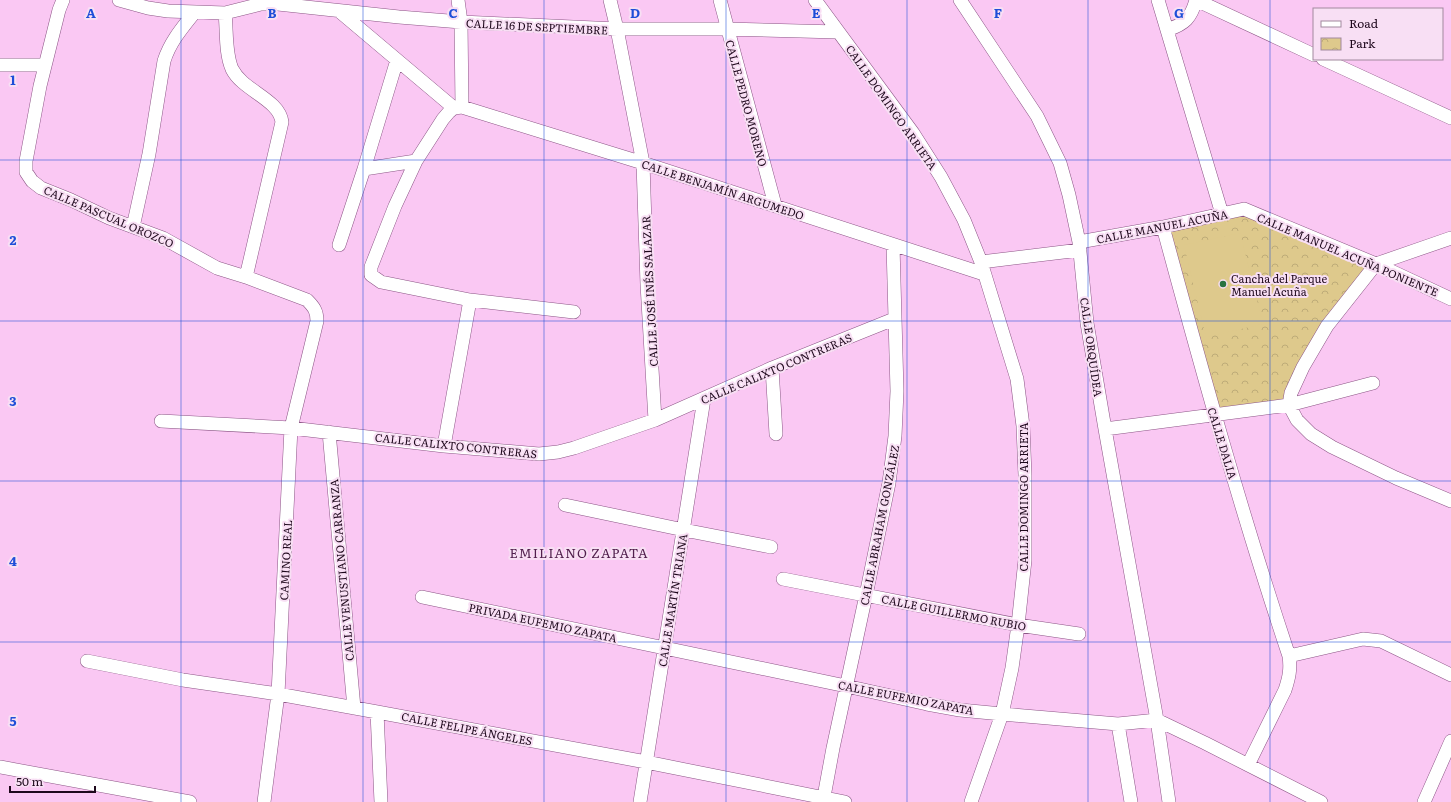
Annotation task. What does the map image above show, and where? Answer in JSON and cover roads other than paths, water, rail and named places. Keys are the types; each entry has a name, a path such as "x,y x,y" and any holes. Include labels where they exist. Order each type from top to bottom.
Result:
{"street":[{"name":"CALLE 16 DE SEPTIEMBRE","path":"119,0 148,8 168,11 225,13 261,4 278,4 461,22 617,29 728,29 838,32"},
{"path":"458,0 461,22 458,108"},
{"name":"CALLE JOSÉ INÉS SALAZAR","path":"610,0 643,163 647,284 655,420"},
{"name":"CALLE PEDRO MORENO","path":"720,0 775,205"},
{"name":"CALLE DOMINGO ARRIETA","path":"815,0 913,133 941,177 964,220 983,268 1017,379 1023,426 1025,560 1018,625 1012,668 1002,714 971,802"},
{"name":"CALLE ORQUÍDEA","path":"960,0 1037,116 1060,163 1077,248 1087,323 1169,802"},
{"path":"1158,0 1222,214"},
{"path":"1167,30 1184,23 1193,12 1196,0 1313,55"},
{"path":"0,65 45,65 61,5"},
{"path":"339,10 397,60 458,108"},
{"path":"133,227 149,154 164,61 168,48 194,12"},
{"path":"225,13 228,57 233,70 252,91 275,107 279,112 282,122 246,277"},
{"path":"339,245 397,60"},
{"path":"1325,60 1451,118"},
{"name":"CALLE PASCUAL OROZCO","path":"45,65 26,161 26,172 32,180 42,188 109,218 163,238 217,268 246,277 307,300 314,306 317,313 317,320"},
{"path":"458,108 449,112 443,119 416,160 395,206 371,267 371,275 381,282 470,300 574,312"},
{"name":"CALLE BENJAMÍN ARGUMEDO","path":"458,108 643,163 775,205 893,245 983,268"},
{"path":"364,169 416,160"},
{"name":"CALLE MANUEL ACUÑA","path":"983,268 1052,254 1244,209"},
{"name":"CALLE MANUEL ACUÑA PONIENTE","path":"1244,209 1376,264 1451,299"},
{"name":"CALLE DALIA","path":"1163,227 1214,415 1267,591 1289,656 1291,667 1285,690 1248,765"},
{"path":"1451,238 1376,264 1327,326 1303,367 1291,393 1289,405 1296,420 1311,434 1332,447 1396,478 1451,501"},
{"name":"CALLE ABRAHAM GONZÁLEZ","path":"823,800 866,595 888,483 895,436 897,391 893,245"},
{"path":"444,446 470,300"},
{"name":"CALLE CALIXTO CONTRERAS","path":"161,421 291,428 444,446 539,454 558,452 574,448 655,420 772,368 894,319"},
{"name":"CAMINO REAL","path":"264,802 278,694 291,428 317,320"},
{"path":"772,368 776,434"},
{"path":"1105,429 1289,405 1373,383"},
{"name":"CALLE MARTÍN TRIANA","path":"640,802 704,399"},
{"name":"CALLE VENUSTIANO CARRANZA","path":"329,432 354,708"},
{"path":"565,505 771,547"},
{"name":"CALLE GUILLERMO RUBIO","path":"783,579 1018,625 1079,634"},
{"name":"PRIVADA EUFEMIO ZAPATA","path":"422,597 664,648"},
{"path":"1289,656 1363,639 1381,641 1451,675"},
{"name":"CALLE EUFEMIO ZAPATA","path":"664,648 960,710 1123,723 1154,720"},
{"name":"CALLE FELIPE ÁNGELES","path":"87,661 183,680 278,694 646,762 823,800 845,802"},
{"path":"377,712 381,802"},
{"path":"1154,720 1321,802"},
{"path":"1123,723 1132,802"},
{"path":"1424,802 1451,741"},
{"path":"0,768 190,802"}],"place":[{"name":"Cancha del Parque Manuel Acuña","path":"1223,284"}],"district":[{"name":"EMILIANO ZAPATA","path":"579,552"}]}
